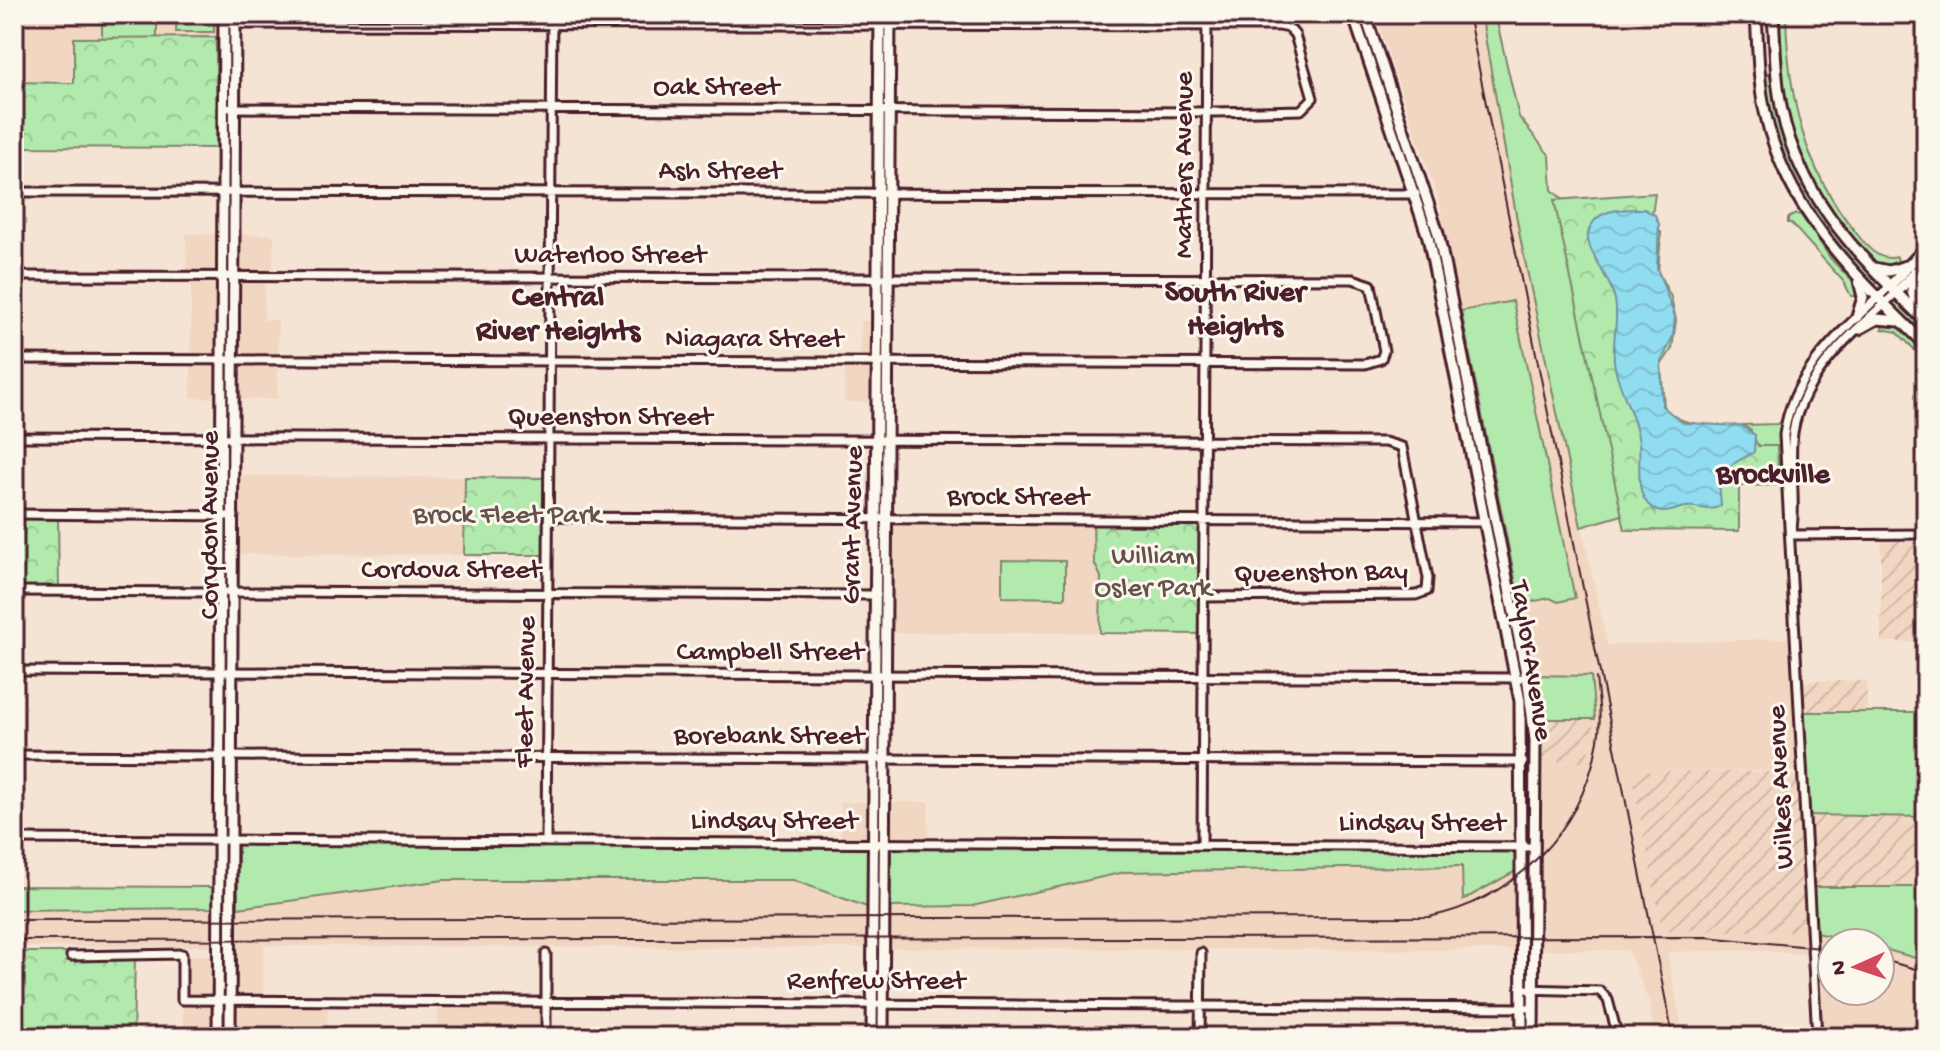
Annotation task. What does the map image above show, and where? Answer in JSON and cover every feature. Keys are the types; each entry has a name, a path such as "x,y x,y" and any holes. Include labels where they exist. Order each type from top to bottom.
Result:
{"main road":[{"name":"Grant Avenue","path":"880,14 885,26 890,110 878,279 877,441 887,595 880,676"},
{"name":"Grant Avenue","path":"883,1037 885,844 875,595 889,441 890,279 878,110 885,26 890,14"},
{"name":"Taylor Avenue","path":"1353,14 1428,237 1484,522 1535,740 1533,1037"},
{"name":"Taylor Avenue","path":"1365,14 1426,191 1440,244 1521,678 1522,1037"},
{"path":"1756,14 1759,73 1774,145 1802,206 1830,248 1926,345"},
{"path":"1773,14 1779,95 1790,141 1823,210 1893,290 1923,319"},
{"name":"Corydon Avenue","path":"224,19 221,592 231,756 230,1037"},
{"name":"Corydon Avenue","path":"218,1037 220,756 233,592 235,19"},
{"path":"1893,290 1926,247"},
{"path":"1872,267 1889,271 1912,268 1926,262"},
{"path":"1912,268 1912,291 1923,319"},
{"path":"1857,317 1863,297 1858,278"},
{"path":"1859,329 1877,319 1902,322"},
{"path":"1449,343 1463,357"},
{"name":"Grant Avenue","path":"872,1037 873,844 880,759"}],"street":[{"name":"Fleet Avenue","path":"546,842 551,517 552,14"},
{"name":"Mathers Avenue","path":"1202,845 1207,14"},
{"path":"224,19 552,25 1207,27"},
{"name":"Oak Street","path":"224,108 1207,112 1301,110 1313,98 1295,35 1289,28 1207,27"},
{"name":"Ash Street","path":"14,192 1207,196 1414,194 1426,191"},
{"name":"Waterloo Street","path":"14,276 1367,281 1374,293 1384,351 1378,362 1206,364"},
{"name":"Wilkes Avenue","path":"1817,1037 1784,446 1788,413 1801,380 1857,317 1893,290"},
{"name":"Wilkes Avenue","path":"1791,535 1792,439 1801,405 1823,366 1859,329 1881,300"},
{"name":"Niagara Street","path":"14,359 1206,364"},
{"name":"Queenston Street","path":"14,437 1206,442"},
{"name":"Queenston Bay","path":"1204,597 1422,594 1429,586 1405,453 1398,444 1206,442"},
{"path":"14,514 234,516"},
{"name":"Brock Street","path":"551,517 1484,522"},
{"path":"1791,535 1926,534"},
{"name":"Cordova Street","path":"14,591 887,595"},
{"name":"Campbell Street","path":"14,671 1521,678"},
{"name":"Borebank Street","path":"14,755 1523,762"},
{"name":"Lindsay Street","path":"14,839 1535,847"},
{"path":"1200,1037 1201,953"},
{"name":"Renfrew Street","path":"71,956 182,954 182,1000 1533,1008"},
{"path":"546,954 546,1037"},
{"path":"1522,989 1600,991 1608,1000 1618,1037"}],"shaded area":[{"path":"14,14 217,14 217,36 73,37 72,81 14,81"},
{"path":"653,14 880,14 880,26 652,26"},
{"path":"1375,14 1481,14 1520,238 1607,645 1796,638 1800,712 1798,771 1631,771 1662,929 1816,933 1816,1007 1896,1007 1896,953 1926,961 1926,1037 1817,1037 1812,955 1755,950 1667,952 1684,1037 1655,1037 1649,1002 1628,950 1537,950 1537,932 1541,931 1541,865 1516,886 1515,950 264,946 263,1003 328,1003 327,1037 233,1037 234,908 444,880 793,880 867,907 939,907 972,906 1125,872 1462,866 1463,899 1516,871 1541,845 1541,762 1587,761 1595,719 1594,694 1590,676 1534,675 1520,604 1574,598 1513,301 1461,311 1440,205"},
{"path":"186,234 223,234 222,398 191,398 191,278 187,277"},
{"path":"235,234 274,235 273,277 265,278 264,320 278,320 278,399 234,399"},
{"path":"861,321 878,321 877,402 844,402 845,363 860,362"},
{"path":"234,476 465,477 464,555 233,554"},
{"path":"889,519 1093,521 1094,562 1101,577 1100,633 886,633"},
{"path":"1881,534 1926,534 1926,642 1881,642"},
{"path":"1798,681 1867,681 1867,712 1800,712"},
{"path":"1542,719 1595,719 1587,761 1541,762"},
{"path":"1631,771 1781,772 1803,779 1806,815 1926,817 1926,887 1809,887 1811,932 1662,930"},
{"path":"841,802 873,802 873,844 841,844"},
{"path":"885,802 929,802 928,844 885,844"},
{"path":"216,908 216,946 14,947 14,910"},
{"path":"180,955 215,955 215,1037 184,1037"},
{"path":"438,1002 546,1002 546,1037 437,1037"}],"green space":[{"path":"102,14 157,14 157,69 102,69"},
{"path":"177,14 214,14 214,32 176,32"},
{"path":"552,14 653,14 652,26 552,25"},
{"path":"1777,14 1786,14 1795,103 1811,157 1823,183 1865,244 1879,255 1897,257 1899,265 1875,265 1827,208 1811,180 1799,150 1783,86"},
{"path":"1496,18 1519,117 1550,156 1552,190 1592,224 1650,507 1581,527 1520,237 1482,19"},
{"path":"216,37 216,148 14,147 14,82 74,83 74,38"},
{"path":"1763,68 1770,76 1780,129 1804,183 1838,236 1879,281 1875,285 1829,236 1797,188 1776,133"},
{"path":"1655,193 1652,215 1661,233 1658,272 1671,297 1676,320 1672,349 1661,365 1664,408 1673,416 1693,423 1750,430 1758,446 1777,446 1779,485 1739,486 1739,531 1625,530 1554,200"},
{"path":"1802,215 1831,259 1854,283 1859,296 1851,296 1844,282 1788,223 1788,218"},
{"path":"1913,279 1926,286 1926,361 1897,332 1882,329 1885,318 1892,318 1884,304 1896,293 1918,314"},
{"path":"1513,301 1575,598 1558,602 1550,598 1520,604 1461,311"},
{"path":"1787,419 1785,467 1730,464 1751,430 1741,425 1777,424"},
{"name":"Brock Fleet Park","path":"465,477 551,478 551,555 464,555"},
{"path":"14,514 58,515 59,591 14,591"},
{"name":"William Osler Park","path":"1093,521 1206,521 1203,634 1100,633 1101,577 1094,562"},
{"path":"1002,560 1065,561 1065,598 1002,597"},
{"path":"1534,675 1591,676 1595,719 1542,719 1541,756"},
{"path":"1800,712 1926,712 1926,817 1805,815"},
{"path":"238,841 867,844 867,907 793,880 444,880 238,908"},
{"path":"891,844 1516,851 1516,871 1463,900 1462,866 1125,872 972,906 891,907"},
{"path":"14,886 213,887 213,908 14,910"},
{"path":"1809,887 1926,887 1926,961 1896,953 1896,927 1816,927 1816,933 1811,932"},
{"path":"14,952 68,952 71,960 135,959 133,1037 14,1036"}],"water":[{"path":"1644,209 1655,215 1659,224 1657,268 1675,317 1673,336 1661,362 1662,406 1683,423 1741,425 1755,435 1754,452 1724,469 1719,482 1721,505 1712,509 1686,507 1659,512 1646,501 1640,486 1637,432 1614,361 1615,300 1588,241 1588,234 1591,225 1603,214"}],"railway":[{"path":"1468,14 1673,1037"},
{"path":"14,920 1429,917 1461,908 1490,894 1541,855 1561,830 1578,802 1598,740 1600,716 1596,678"},
{"path":"14,940 1706,937 1816,947"},
{"path":"1896,964 1926,972"}],"district":[{"name":"South River Heights","path":"1235,311"},
{"name":"Central River Heights","path":"558,316"},
{"name":"Brockville","path":"1773,476"}]}
